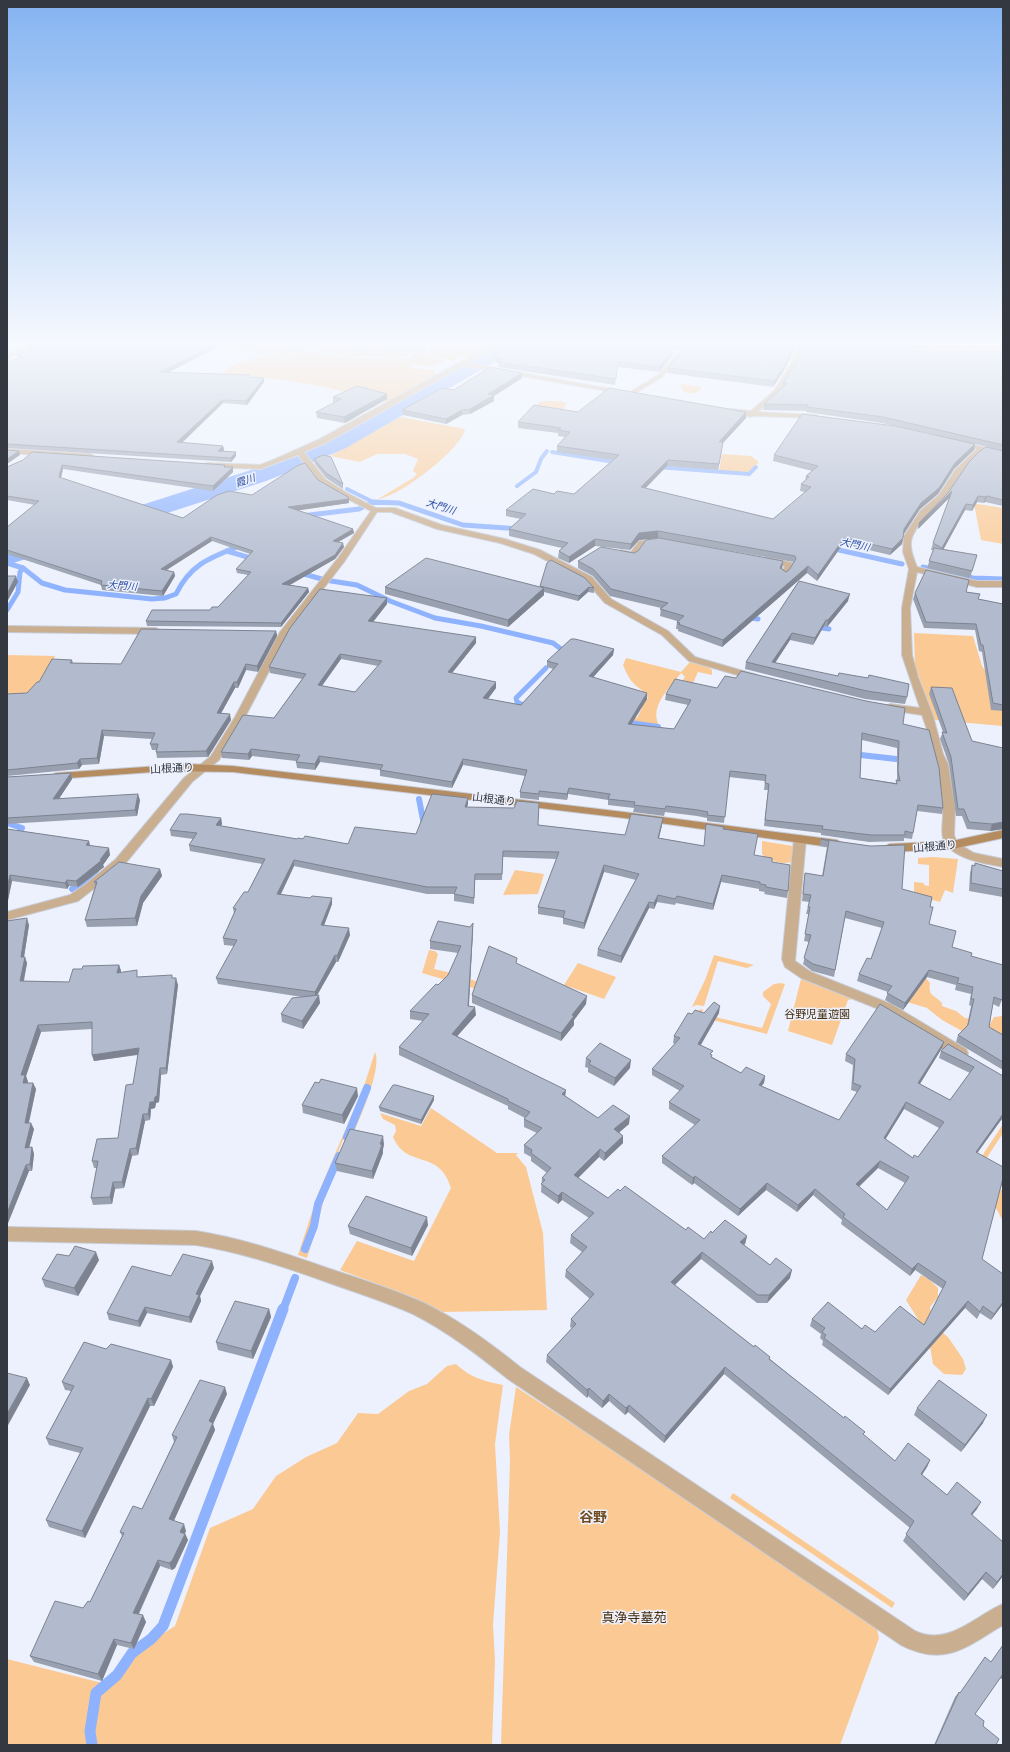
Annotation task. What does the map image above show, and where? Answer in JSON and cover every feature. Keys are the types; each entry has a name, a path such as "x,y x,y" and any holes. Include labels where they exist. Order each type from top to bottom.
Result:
{"street":[{"path":"201,464 260,467 301,453 350,427"},
{"path":"950,440 982,450 1003,454"},
{"path":"982,450 977,452 961,469 942,497 924,512 911,529 908,536 907,546 913,569 906,608 907,655 912,677 926,712 936,748 944,767 949,809 948,835 952,845 970,856 1003,863"},
{"path":"7,451 95,456"},
{"path":"20,461 30,452"},
{"path":"301,453 309,462 315,475 326,484 371,508 392,510 449,530 528,548 589,579 608,601 665,632 692,660 760,679"},
{"path":"7,916 74,898 90,887 120,862 183,786 204,766 215,758 240,717 285,632 325,580 371,508"},
{"path":"611,551 633,555 642,543 658,541 669,543"},
{"path":"760,559 790,565 784,574"},
{"path":"570,568 580,562"},
{"path":"913,569 977,584 1003,584"},
{"path":"7,629 166,631"},
{"path":"270,632 285,632"},
{"path":"879,705 926,712"},
{"name":"山根通り","path":"46,776 204,766 624,815 848,845"},
{"name":"山根通り","path":"877,848 918,848 952,845 1003,834"},
{"path":"800,839 788,958 790,964 796,970 806,975 886,1007 973,1060"},
{"path":"7,1234 196,1238 214,1240 261,1251 418,1309 447,1325 486,1350 514,1373 908,1638 922,1644 934,1646 946,1644 967,1635 1003,1614"}],"green space":[{"path":"382,427 453,427 465,430 461,439 452,449 428,471 400,490 378,499 413,478 417,474 413,471 418,459 405,454 377,454 360,462 330,456"},
{"path":"722,454 751,456 759,462 748,473 719,471"},
{"path":"946,499 1003,508 1003,544 981,540 974,504 944,500"},
{"path":"914,633 973,636 982,666 1003,695 1003,726 935,720 915,666"},
{"path":"7,655 55,656 43,679 29,698 7,696"},
{"path":"626,658 681,672 690,662 708,667 712,670 712,675 698,672 693,683 682,681 685,677 681,673 659,704 657,718 659,725 558,710 603,711 637,718 642,708 641,705 648,698 644,692 632,682 628,675 623,665"},
{"path":"762,841 793,846 791,862 780,863 762,854"},
{"path":"933,857 958,859 953,893 945,890 940,902 914,895 914,882 924,883 924,885 929,886 929,865 918,864 918,858"},
{"path":"515,870 544,874 538,894 503,895"},
{"path":"429,950 435,951 438,954 434,969 469,978 493,990 500,996 422,973"},
{"path":"714,955 754,965 747,968 718,961 704,1006 696,1005 692,1007 705,980"},
{"path":"578,963 616,977 604,999 564,985"},
{"path":"926,978 930,983 930,991 932,995 942,1003 942,1006 956,1011 965,1018 977,1019 990,1024 994,1017 1003,1016 1003,1040 962,1031 942,1020 927,1008 907,1002"},
{"name":"谷野児童遊園","path":"801,979 852,999 848,1000 832,1045 788,1031"},
{"path":"774,984 785,984 767,1034 697,1016 699,1010 703,1009 702,1014 762,1028 771,1004 763,996 763,992"},
{"path":"375,1052 376,1064 373,1082 357,1125 323,1203 307,1258 298,1255 318,1194 364,1086","holes":["366,1087 370,1088 329,1185 326,1185 309,1242 306,1250 304,1250 324,1184"]},
{"path":"431,1108 497,1153 518,1153 516,1155 526,1167 543,1233 547,1310 443,1312 413,1297 340,1270 357,1241 414,1261 451,1188 446,1176 439,1168 431,1163 406,1153 399,1147 393,1137 396,1131 395,1125 383,1119 380,1113 421,1126"},
{"path":"1003,1124 1003,1133 961,1197 984,1153"},
{"path":"992,1185 1003,1191 1003,1221 993,1203"},
{"path":"921,1275 929,1279 938,1288 938,1297 930,1307 933,1325 948,1337 963,1359 966,1369 962,1375 944,1374 933,1364 928,1335 906,1300"},
{"path":"456,1364 467,1373 478,1378 503,1385 495,1444 500,1532 493,1625 495,1661 492,1745 7,1745 7,1659 106,1684 144,1646 175,1626 210,1528 253,1509 276,1476 306,1457 337,1443 358,1413 378,1414 409,1391 427,1384 447,1366"},
{"name":"真浄寺墓苑","path":"516,1387 648,1473 877,1629 879,1638 840,1745 501,1745 510,1461 509,1435"},
{"path":"733,1493 895,1603 892,1608 730,1498"}],"building":[{"path":"7,427 193,427 177,442 223,446 218,451 236,452 231,458 7,444"},
{"path":"552,427 733,427 719,442 723,442 719,464 668,460 641,487 773,519 811,487 801,484 809,477 806,476 818,466 774,455 793,427 898,427 975,444 955,463 939,488 921,503 904,529 903,538 892,549 844,538 818,575 808,566 723,640 678,624 680,623 677,622 684,616 660,609 668,603 611,589 593,569 578,561 601,547 634,553 638,551 646,540 659,538 783,561 780,568 786,572 796,559 795,556 658,531 639,533 631,544 595,539 569,557 559,551 568,543 509,529 526,514 506,510 533,489 554,494 557,491 574,494 619,455 557,446 570,432 558,430 561,428"},
{"path":"925,427 1003,427 1003,445"},
{"path":"986,447 1003,451 1003,500 987,496 978,496 973,505 966,504 942,548 933,543 952,491 919,523 948,493 969,462"},
{"path":"7,450 19,451 7,459"},
{"path":"32,452 225,465 224,467 233,467 213,486 62,465 59,477 183,518 217,495 229,491 252,495 297,466 305,463 318,480 349,499 288,507 353,529 333,541 343,543 335,555 282,584 308,588 281,623 146,621 152,610 210,610 212,607 218,607 251,572 236,569 253,551 211,537 161,569 174,572 162,591 101,585 102,581 7,550 7,527 39,501 7,496 7,467 23,460"},
{"path":"323,455 331,457 343,484 326,473 314,459"},
{"path":"934,548 977,555 972,571 929,561"},
{"path":"426,558 544,588 508,620 385,587"},
{"path":"551,560 585,578 594,588 589,587 579,596 540,586 547,563"},
{"path":"926,570 969,580 966,592 980,594 978,599 1003,604 1003,705 993,703 983,645 981,645 976,624 926,622 915,593"},
{"path":"7,576 16,576 7,594"},
{"path":"799,581 850,594 828,620 826,620 815,638 792,633 772,662 838,676 839,673 868,678 869,675 909,684 907,697 867,691 746,662"},
{"path":"320,589 387,598 368,621 476,637 448,672 496,682 483,698 521,705 558,664 547,661 571,639 614,649 589,676 647,693 628,724 674,729 691,700 666,694 675,679 717,688 725,676 736,678 741,671 866,701 905,708 903,724 929,730 939,768 943,808 918,805 913,833 905,831 905,835 871,835 822,829 823,826 765,820 769,784 765,783 766,775 730,771 725,817 707,815 708,812 698,810 666,806 665,809 634,805 635,802 608,799 610,794 569,788 567,794 539,791 539,794 520,792 527,770 463,759 452,782 380,770 383,765 319,756 315,764 296,762 300,755 251,749 248,754 221,752 243,715 274,718 306,674 269,667 290,628","holes":["340,654 382,661 355,692 318,685","862,733 899,741 898,771 900,781 896,780 897,784 860,778"]},
{"path":"141,629 276,631 257,666 246,664 237,682 234,682 217,713 230,714 206,751 156,752 158,744 150,744 155,733 102,730 97,758 80,759 77,763 7,770 7,694 27,693 37,682 39,682 52,659 72,660 70,663 121,664"},
{"path":"931,687 952,688 972,741 1003,748 1003,822 992,824 969,822 964,809 958,809 951,757 942,732 947,733"},
{"path":"71,773 53,799 138,794 135,810 7,818 7,777"},
{"path":"432,794 468,798 465,807 514,808 517,801 539,803 538,825 625,835 631,814 663,818 658,838 704,846 706,824 724,827 723,829 758,834 754,855 772,858 772,862 790,865 788,891 766,887 766,885 760,884 760,882 722,875 713,904 677,896 675,899 658,895 654,903 649,902 621,956 598,949 639,874 604,865 584,923 563,918 565,911 538,907 559,852 503,851 502,874 475,874 474,898 454,894 457,887 427,887 294,860 277,894 310,898 312,896 332,898 321,925 349,928 337,956 335,955 315,992 216,978 237,940 223,938 236,909 233,908 244,892 248,892 265,859 189,845 197,833 170,830 180,814 221,818 216,825 297,839 303,839 305,836 348,844 355,827 416,834"},
{"path":"7,829 89,841 86,845 109,848 100,860 102,860 76,881 67,880 65,883 10,875 7,888"},
{"path":"821,839 870,846 905,845 902,889 932,897 930,907 933,907 929,924 956,931 952,947 972,953 971,956 1003,965 1003,997 1002,1000 994,997 989,1027 1003,1035 1003,1062 958,1035 968,1025 974,999 971,999 973,987 957,983 959,978 929,970 905,1003 887,993 892,986 859,974 867,958 871,959 884,922 846,911 835,970 813,964 804,958 811,935 805,934 811,895 803,894 805,873 823,876 829,841"},
{"path":"119,862 160,869 141,896 135,918 85,920 97,882 94,882"},
{"path":"975,863 1003,871 1003,889 971,883 972,865 975,866"},
{"path":"27,918 21,957 25,957 20,981 69,982 73,969 82,969 83,966 119,965 117,973 137,970 137,977 172,975 172,978 176,978 166,1068 160,1068 157,1096 155,1097 154,1102 150,1102 148,1114 143,1114 136,1148 130,1149 122,1182 113,1182 110,1197 91,1198 98,1161 92,1161 97,1139 118,1138 126,1085 133,1084 139,1048 92,1055 92,1022 38,1025 21,1075 25,1075 23,1083 33,1083 25,1123 31,1123 25,1148 32,1147 30,1164 26,1165 7,1213 7,921"},
{"path":"438,921 470,927 473,923 468,1006 475,1007 452,1034 566,1090 562,1094 598,1118 613,1105 630,1116 614,1129 623,1136 605,1153 600,1149 574,1175 608,1198 618,1189 620,1191 625,1186 686,1230 688,1227 704,1239 711,1231 712,1233 725,1220 747,1236 740,1242 770,1265 776,1258 792,1270 769,1295 758,1295 702,1252 671,1282 754,1347 755,1345 770,1357 769,1359 844,1418 845,1416 865,1432 863,1434 895,1461 908,1443 930,1460 921,1474 947,1495 957,1482 981,1502 971,1514 1003,1542 1003,1574 997,1582 986,1572 968,1594 906,1534 914,1521 725,1367 665,1436 629,1405 626,1408 609,1394 603,1401 589,1388 587,1390 547,1355 576,1324 571,1319 594,1294 566,1270 587,1247 571,1235 594,1213 562,1192 558,1196 541,1184 545,1180 542,1178 551,1168 531,1153 532,1150 524,1145 542,1128 524,1119 530,1112 508,1101 508,1099 399,1047 429,1014 410,1011 436,984 438,985 448,975 461,946 430,941"},
{"path":"489,946 517,958 516,963 587,996 572,1015 574,1016 561,1033 472,995"},
{"path":"319,995 302,1021 281,1014 292,998"},
{"path":"714,1002 720,1006 698,1044 713,1051 710,1054 712,1055 711,1057 741,1073 746,1067 765,1076 759,1085 839,1120 861,1086 853,1083 855,1059 846,1054 880,1004 944,1042 918,1083 950,1100 974,1067 941,1051 948,1044 1003,1076 1003,1114 976,1152 1003,1167 1003,1178 982,1259 1003,1274 1003,1302 994,1314 983,1306 980,1312 968,1301 890,1389 824,1338 826,1335 822,1332 825,1328 812,1319 828,1302 862,1329 865,1325 875,1332 900,1306 924,1325 946,1282 918,1263 912,1269 843,1217 845,1214 815,1189 798,1205 767,1183 740,1209 695,1176 693,1178 662,1156 700,1120 669,1102 684,1086 652,1069 680,1038 674,1036 688,1013 692,1014 695,1010 704,1013","holes":["906,1102 944,1122 918,1157 914,1155 913,1158 884,1138","880,1161 909,1177 887,1210 856,1184"]},
{"path":"600,1043 631,1060 615,1078 589,1064 591,1061 586,1058"},
{"path":"321,1079 357,1088 342,1115 302,1105 315,1082 319,1083"},
{"path":"393,1085 434,1096 421,1120 379,1107"},
{"path":"350,1129 383,1136 380,1144 382,1145 372,1171 335,1163"},
{"path":"366,1196 427,1217 411,1248 348,1226"},
{"path":"75,1246 96,1252 74,1288 42,1279 57,1254 69,1256"},
{"path":"183,1254 212,1261 196,1294 199,1295 189,1317 145,1307 138,1321 107,1313 132,1266 171,1276"},
{"path":"235,1301 269,1309 251,1351 216,1342"},
{"path":"84,1342 106,1349 111,1344 171,1360 151,1399 148,1398 82,1531 46,1520 83,1448 46,1438 74,1386 62,1382"},
{"path":"7,1373 27,1378 7,1414"},
{"path":"200,1380 225,1387 209,1421 213,1423 169,1519 184,1524 180,1532 185,1534 172,1561 169,1563 158,1560 133,1613 143,1615 131,1643 114,1639 98,1674 30,1656 55,1601 83,1608 88,1601 90,1602 124,1533 120,1532 133,1506 142,1509 177,1437 172,1435"},
{"path":"939,1380 987,1415 965,1445 917,1408"},
{"path":"1003,1645 1003,1674 975,1714 984,1721 983,1726 999,1739 996,1745 935,1745 959,1692 960,1693 985,1657 991,1662"}],"waterway":[{"name":"霞川","path":"7,557 257,476 338,443 367,427"},
{"path":"517,486 536,472 541,459 547,451"},
{"path":"552,452 621,463"},
{"path":"657,467 749,474 756,467"},
{"name":"霞川","path":"266,473 269,476"},
{"path":"347,489 373,502"},
{"name":"大門川","path":"301,516 359,509 373,502"},
{"name":"大門川","path":"373,502 399,503 463,525 520,529"},
{"name":"大門川","path":"372,503 387,503"},
{"name":"大門川","path":"23,568 42,583 65,590 152,599 165,598 176,594 188,575 203,562 242,545"},
{"name":"大門川","path":"830,548 902,564"},
{"path":"227,551 257,560"},
{"name":"大門川","path":"7,563 23,568"},
{"name":"大門川","path":"923,567 973,578 1003,579"},
{"path":"7,610 18,592 20,572 23,568"},
{"path":"297,572 325,580 357,585 390,601 435,618 481,626 553,643 561,649 559,657"},
{"path":"745,617 758,619"},
{"path":"815,627 829,629"},
{"path":"529,708 517,702 516,698 546,668"},
{"path":"623,722 658,727"},
{"path":"852,754 905,760"},
{"path":"419,799 424,825"},
{"path":"7,823 22,828 7,849"},
{"path":"72,889 91,877 96,871"},
{"path":"347,1137 367,1088"},
{"path":"305,1249 314,1226 318,1204 339,1156"},
{"path":"283,1310 295,1278"},
{"path":"92,1745 90,1731 96,1693 117,1675 132,1653 151,1639 163,1626 283,1309"}],"district":[{"name":"谷野","path":"593,1517"}]}
